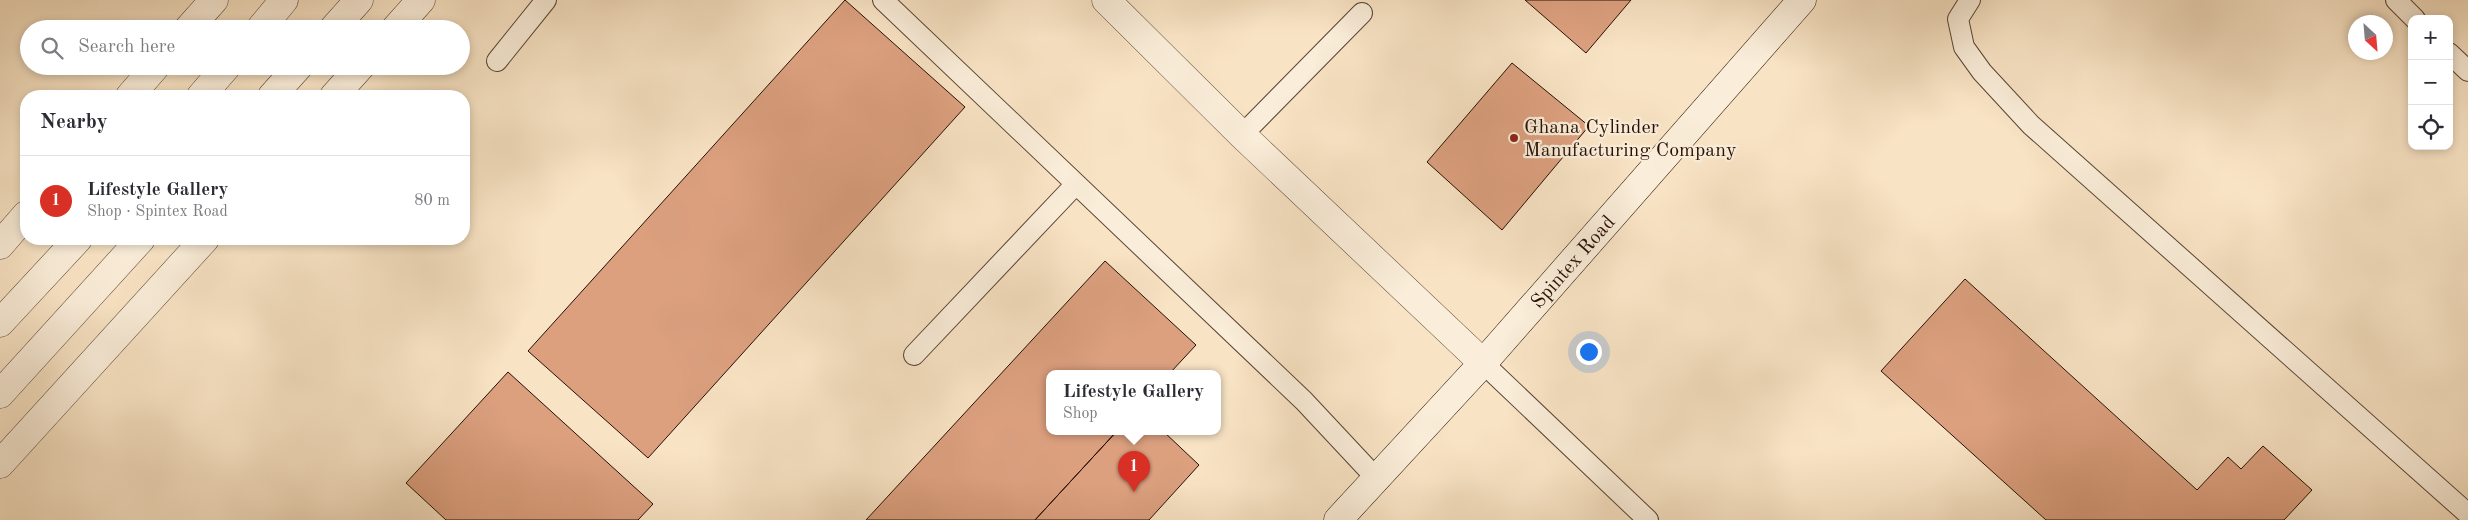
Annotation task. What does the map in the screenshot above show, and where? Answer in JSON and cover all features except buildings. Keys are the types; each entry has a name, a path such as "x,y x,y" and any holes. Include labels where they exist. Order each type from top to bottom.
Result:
{"street":[{"path":"196,20 214,0"},
{"path":"267,20 284,0"},
{"path":"341,20 360,0"},
{"path":"403,20 422,0"},
{"path":"1106,0 1242,135 1483,363"},
{"name":"Spintex Road","path":"1338,520 1483,363 1802,0"},
{"path":"135,90 148,75"},
{"path":"206,90 219,75"},
{"path":"277,90 291,75"},
{"path":"339,90 353,75"},
{"path":"0,245 20,222"},
{"path":"0,323 72,245"},
{"path":"0,394 137,245"},
{"path":"0,464 200,245"}],"lane":[{"path":"497,61 546,0"},
{"path":"883,0 1304,401 1376,478"},
{"path":"1970,0 1958,19 1964,47 1982,72 2031,125 2468,514"},
{"path":"2396,0 2411,15"},
{"path":"1242,135 1362,13"},
{"path":"2453,57 2468,71"},
{"path":"914,354 1076,184"},
{"path":"1483,363 1648,520"}],"place":[{"name":"Ghana Cylinder Manufacturing Company","path":"1514,138"},
{"name":"Lifestyle Gallery","path":"1134,492"}]}
